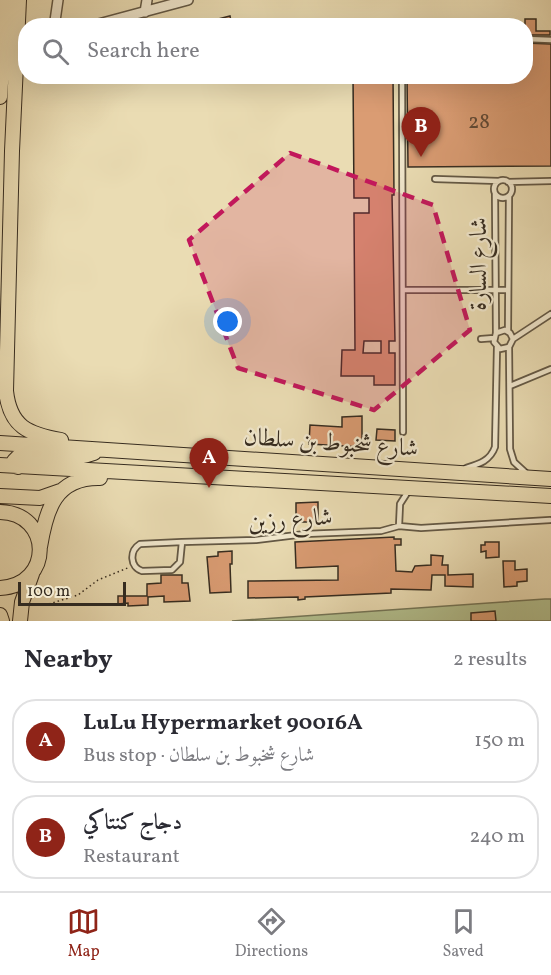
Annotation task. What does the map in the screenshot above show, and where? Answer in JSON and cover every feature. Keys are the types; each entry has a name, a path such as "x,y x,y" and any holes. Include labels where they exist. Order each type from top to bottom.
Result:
{"main road":[{"path":"0,97 6,0"},
{"path":"18,18 19,0"},
{"path":"18,23 12,225 4,332 8,403 13,417 31,433 101,449"},
{"name":"شارع شخبوط بن سلطان","path":"0,444 551,479"},
{"path":"18,467 14,461 19,456 72,458 101,449"},
{"name":"شارع شخبوط بن سلطان","path":"0,465 220,476 394,493 410,488 551,496"},
{"path":"0,496 40,498 90,477 200,483 212,481 220,476"},
{"path":"20,621 22,602 39,560 45,518 53,499 61,490"},
{"path":"0,512 13,513 26,521 36,532 40,547"},
{"path":"0,588 15,586 33,573"},
{"path":"0,615 2,621"}],"street":[{"path":"55,18 58,0"},
{"path":"145,12 147,0"},
{"path":"122,18 188,0"}],"lane":[{"path":"533,39 551,40"},
{"path":"402,84 403,432"},
{"path":"435,179 551,181"},
{"path":"499,181 495,186 495,194 503,198 509,196 512,190 508,182"},
{"name":"شارع السارة","path":"495,194 495,336"},
{"name":"شارع السارة","path":"508,331 509,196"},
{"path":"403,290 508,290"},
{"path":"533,478 511,457 510,347 513,339 551,314"},
{"path":"481,339 495,336 502,330 508,331 513,339"},
{"path":"450,472 483,462 492,453 496,440 497,347 495,336"},
{"path":"497,347 503,349 510,347"},
{"path":"510,386 551,369"},
{"path":"399,526 400,504 410,488"},
{"path":"394,493 400,504"},
{"name":"شارع رزين","path":"134,565 133,553 140,544 256,540 305,534 381,531 399,526 421,528 550,520"},
{"path":"134,565 142,571 166,571 175,568 180,562 182,543"}],"path":[{"path":"49,604 78,595 98,579 134,565"}],"highlighted area":[{"path":"290,153 433,205 470,330 374,410 238,368 189,240"}],"green space":[{"path":"551,599 551,621 232,621"}],"building":[{"path":"533,19 536,19 536,31 550,31 550,35 533,35"},
{"path":"533,43 551,44 551,166 408,167 407,84 533,84"},
{"path":"353,84 393,84 394,195 392,195 395,341 389,341 389,353 395,353 395,385 374,385 374,376 341,376 342,350 355,350 354,213 369,213 369,198 354,198","holes":["364,341 381,341 381,353 363,353"]},
{"path":"362,416 362,447 309,444 310,425 342,427 342,417"},
{"path":"377,429 395,430 395,441 376,440"},
{"path":"318,502 318,522 296,522 296,503"},
{"path":"394,537 394,539 401,539 401,545 395,545 396,571 412,572 415,566 431,565 431,555 443,556 442,565 448,565 448,575 473,574 473,587 445,586 445,575 432,575 431,590 391,589 391,593 305,597 305,599 298,600 298,597 248,598 248,581 338,580 338,566 296,568 295,542"},
{"path":"485,542 499,542 499,557 486,558 486,551 481,552 481,545 485,545"},
{"path":"232,551 231,592 210,593 207,557 218,556 218,552"},
{"path":"503,561 515,561 515,570 527,569 527,581 517,582 517,586 504,587"},
{"path":"161,575 182,575 182,583 188,583 190,601 164,602 164,596 148,597 148,605 118,604 118,596 147,596 147,584 161,583"},
{"path":"495,611 496,621 471,621 471,613"}],"place":[{"name":"دجاج كنتاكي","path":"421,157"},
{"name":"LuLu Hypermarket 90016A","path":"209,488"}]}
